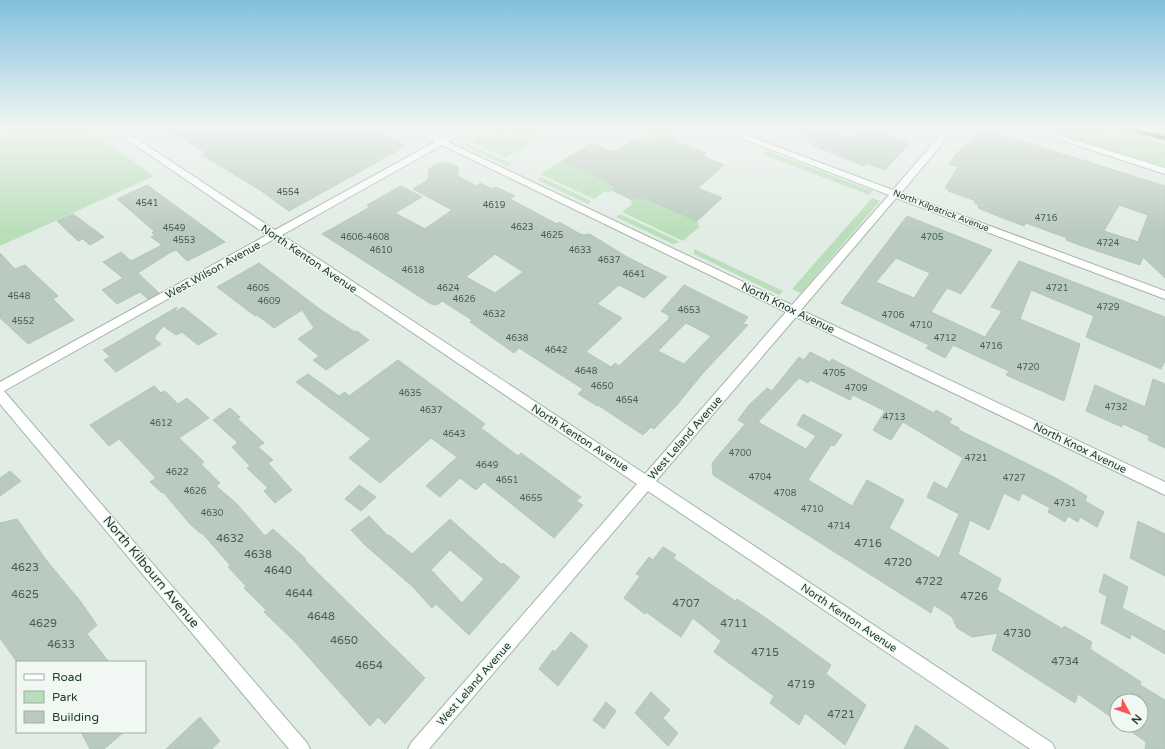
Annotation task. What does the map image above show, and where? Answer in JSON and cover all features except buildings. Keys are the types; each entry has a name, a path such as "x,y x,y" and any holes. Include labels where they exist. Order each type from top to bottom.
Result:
{"street":[{"name":"North Kenton Avenue","path":"165,162 1046,749"},
{"name":"West Wilson Avenue","path":"0,388 406,162"},
{"name":"North Knox Avenue","path":"483,162 1165,489"},
{"name":"North Kilpatrick Avenue","path":"810,162 1165,295"},
{"name":"West Leland Avenue","path":"417,749 922,162"},
{"path":"1136,162 1165,171"},
{"name":"North Kilbourn Avenue","path":"0,395 301,749"}],"green space":[{"path":"0,162 134,162 154,176 0,246"},
{"path":"499,162 508,162 512,164 507,166"},
{"path":"560,162 566,162 609,182 607,183 616,187 608,193 605,191 594,199 540,174"},
{"path":"783,162 797,162 873,191 869,195"},
{"path":"1149,162 1165,162 1165,167"},
{"path":"541,177 591,201 588,204 538,180"},
{"path":"637,197 643,199 645,198 697,221 699,227 683,241 622,212 632,204 630,202"},
{"path":"872,198 880,201 801,293 792,289"},
{"path":"620,214 680,242 673,244 616,217"},
{"path":"694,249 783,291 779,295 694,254"}]}
